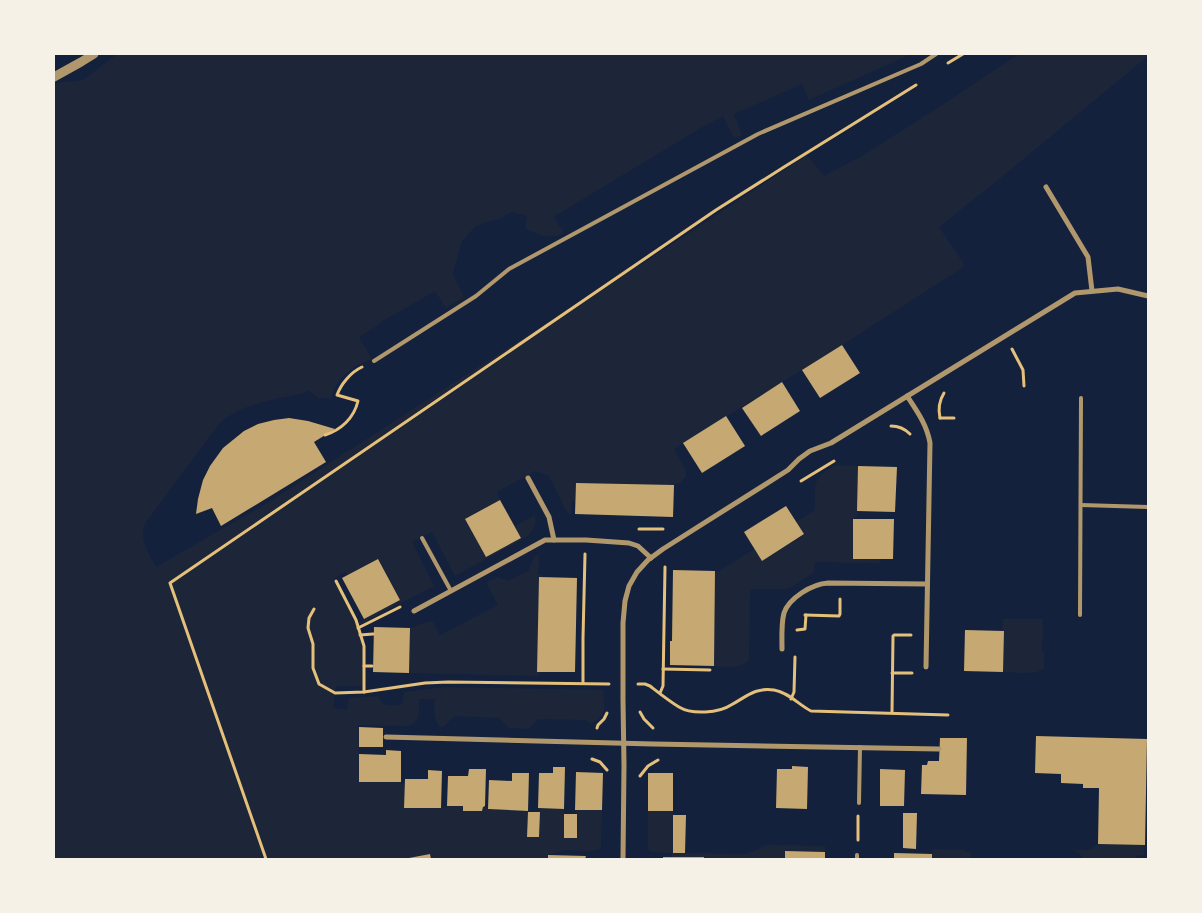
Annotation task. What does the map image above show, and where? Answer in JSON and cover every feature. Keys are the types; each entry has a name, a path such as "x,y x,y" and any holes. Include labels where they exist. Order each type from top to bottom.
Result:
{"street":[{"path":"54,78 94,54"},
{"path":"1046,187 1088,257 1092,291"},
{"path":"623,859 623,623 625,601 629,586 640,568 651,558 788,470 810,451 831,443 1075,293 1118,289 1148,296"},
{"path":"907,396 926,426 930,453 926,667"},
{"path":"528,478 548,518 554,540"},
{"path":"414,611 546,540 586,540 634,544 644,550 651,558"},
{"path":"782,649 786,609 810,588 822,584 841,583 927,584"},
{"path":"386,737 938,749"}],"lane":[{"path":"374,361 476,296 509,269 758,134 921,64 936,54"},
{"path":"1080,614 1081,398"},
{"path":"1080,505 1148,507"},
{"path":"422,538 450,591"},
{"path":"859,803 860,747"}],"path":[{"path":"948,64 963,54"},
{"path":"266,859 170,584 716,210 916,84"},
{"path":"1004,353 1019,344"},
{"path":"1011,349 1023,370 1024,386"},
{"path":"325,435 343,426 350,419 358,405 358,401 337,395 339,390 345,381 358,369 374,361"},
{"path":"941,424 940,401 946,392"},
{"path":"940,418 954,418"},
{"path":"887,428 893,426 903,428 910,434 915,452 930,453"},
{"path":"794,486 840,457"},
{"path":"583,683 586,540"},
{"path":"660,693 663,686 665,567 670,564"},
{"path":"336,581 354,614 364,650 364,692"},
{"path":"784,615 839,616 841,583"},
{"path":"358,628 398,607 402,607"},
{"path":"314,609 309,618 308,628 313,644 313,668 318,684 335,693 364,692 425,683 448,682 637,684 648,685 680,708 693,711 722,710 750,693 758,690 772,690 781,692 811,711 948,715"},
{"path":"360,635 373,634"},
{"path":"892,712 893,636 926,635"},
{"path":"364,666 372,666"},
{"path":"662,669 710,670"},
{"path":"606,684 606,689"},
{"path":"637,684 638,689"},
{"path":"597,761 598,725 605,716 607,708"},
{"path":"640,710 644,719 654,728 653,762"},
{"path":"586,758 597,761 610,773"},
{"path":"638,780 642,772 653,762 662,759"},
{"path":"857,857 859,803"}],"shaded area":[{"path":"117,54 911,54 809,100 802,84 734,114 742,135 734,138 723,116 555,216 563,234 543,236 534,233 525,228 527,216 512,212 502,218 475,227 462,241 453,272 463,298 446,308 435,291 359,337 372,359 355,367 346,374 336,386 332,398 318,398 309,390 304,393 248,407 227,417 219,424 146,522 143,534 144,539 147,550 156,567 269,502 576,304 626,268 639,266 807,155 824,176 862,156 1019,54 1148,54 1148,56 939,227 965,266 674,449 686,471 686,477 680,483 674,485 576,483 575,501 572,501 571,517 549,476 535,471 497,492 500,500 465,519 486,556 521,538 515,526 535,515 534,526 528,536 455,576 432,532 412,542 434,586 359,625 359,622 400,600 379,559 348,575 346,572 333,579 351,612 361,638 362,686 336,686 333,708 347,710 349,698 379,696 384,704 401,705 404,692 445,687 603,690 603,714 591,724 585,720 538,719 529,729 509,728 499,718 455,716 444,726 440,727 435,717 435,699 419,699 418,716 412,724 407,726 357,725 359,727 359,782 401,782 401,784 405,784 404,808 463,806 463,811 482,811 485,806 488,809 528,811 527,837 539,837 540,812 538,808 564,809 565,838 577,838 577,814 575,810 602,810 600,849 594,851 564,850 548,855 548,859 431,859 430,854 404,859 54,859 54,85 83,80"},
{"path":"837,465 858,466 858,515 853,519 853,558 881,559 880,563 815,562 813,573 786,589 750,589 749,660 737,666 714,666 715,572 754,549 762,561 804,535 796,522 815,510 816,483 823,473"},
{"path":"539,555 538,575 542,575 542,577 539,577 537,671 540,672 539,676 409,673 410,628 430,621 433,622 440,635 498,605 487,584 488,581 498,577 508,581 528,571 534,557"},
{"path":"1003,619 1043,619 1042,651 1044,652 1044,668 1031,673 1003,672"},
{"path":"648,811 673,811 673,853 745,854 766,845 825,846 825,852 786,851 785,859 672,857 672,853 649,851"},
{"path":"1098,844 1145,845 1144,855 1138,855 1134,859 1083,859 1080,854 1071,849 1090,850"},
{"path":"932,849 965,850 965,852 971,852 971,859 932,859"}],"building":[{"path":"842,345 860,373 820,398 802,370"},
{"path":"782,382 800,411 761,436 742,408"},
{"path":"726,416 745,446 702,473 683,443"},
{"path":"289,418 308,421 335,429 314,442 326,462 221,526 212,508 196,514 203,480 223,448 244,431 258,424"},
{"path":"858,466 897,467 895,512 857,511"},
{"path":"576,483 674,485 673,517 575,514"},
{"path":"500,500 521,538 486,557 465,519"},
{"path":"786,506 804,534 762,561 744,532"},
{"path":"853,519 894,519 893,559 853,559"},
{"path":"378,559 400,600 364,619 342,578"},
{"path":"673,570 715,571 714,666 670,665"},
{"path":"539,577 577,578 575,672 537,672"},
{"path":"374,627 410,628 409,673 373,672"},
{"path":"965,630 1004,631 1003,672 964,671"},
{"path":"359,727 383,728 383,747 359,747"},
{"path":"1036,736 1147,739 1145,845 1098,844 1099,788 1083,788 1083,784 1061,783 1061,774 1035,773"},
{"path":"940,738 967,738 966,795 921,794 922,765 927,765 928,761 939,761"},
{"path":"386,750 401,751 401,782 359,782 359,754 386,755"},
{"path":"792,766 808,767 807,809 776,808 777,769 792,769"},
{"path":"553,767 565,767 564,809 538,808 539,773 553,773"},
{"path":"469,769 486,769 485,806 482,811 463,811 463,806 447,806 448,776 468,776"},
{"path":"880,769 905,770 904,806 880,806"},
{"path":"428,770 442,771 441,808 404,808 405,779 428,779"},
{"path":"576,772 603,773 602,810 575,810"},
{"path":"512,773 529,773 528,811 488,809 489,780 512,781"},
{"path":"648,773 673,773 673,811 648,811"},
{"path":"528,812 540,812 539,837 527,837"},
{"path":"903,813 917,813 916,849 903,848"},
{"path":"564,814 577,814 577,838 564,838"},
{"path":"673,815 686,815 685,853 673,853"},
{"path":"785,851 825,852 825,859 785,859"},
{"path":"894,853 932,854 932,859 894,859"},
{"path":"430,854 431,859 409,859 409,858"},
{"path":"548,855 586,856 585,859 548,859"},
{"path":"663,857 704,857 704,859 663,859"}]}
